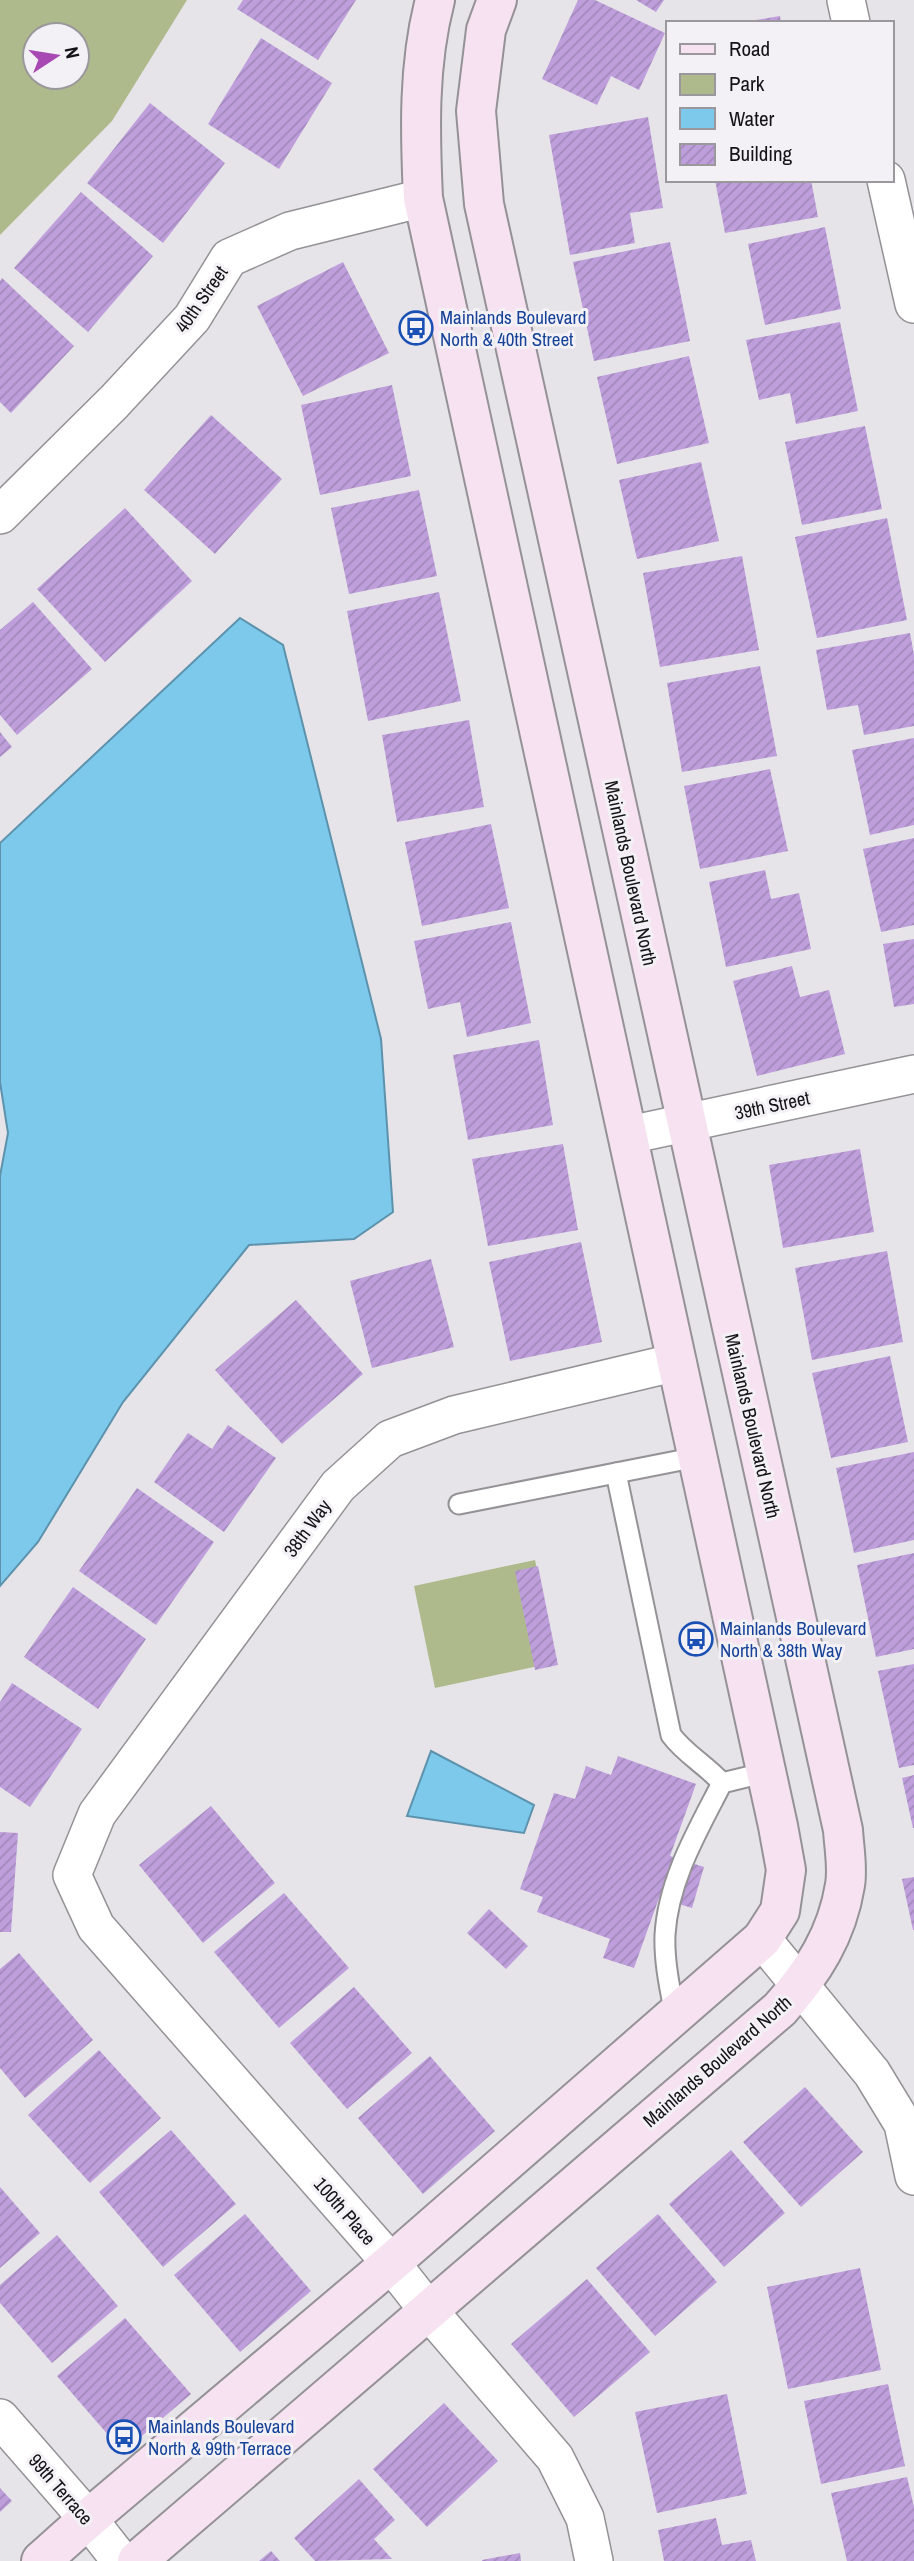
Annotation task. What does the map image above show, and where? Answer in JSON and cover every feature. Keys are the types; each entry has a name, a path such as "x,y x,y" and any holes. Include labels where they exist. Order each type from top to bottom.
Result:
{"street":[{"path":"41,2561 391,2263 762,1939 780,1912 786,1870 767,1772 424,198 420,123 426,33 435,0"},
{"name":"Mainlands Boulevard North","path":"137,2561 780,2009 800,1987 831,1937 846,1883 843,1830 484,204 476,111 486,30 496,0"},
{"path":"846,0 851,21"},
{"path":"886,182 914,304"},
{"name":"40th Street","path":"0,515 114,402 192,318 229,258 289,231 424,198"},
{"name":"39th Street","path":"629,1135 914,1074"},
{"name":"38th Way","path":"72,1875 97,1814 338,1486 390,1438 454,1415 677,1362"},
{"name":"100th Place","path":"72,1875 96,1927 391,2263 428,2311 555,2458 585,2518 594,2561"},
{"path":"762,1939 873,2073 903,2124 914,2176"},
{"name":"99th Terrace","path":"0,2418 121,2561"}],"lane":[{"path":"459,1504 697,1457"},
{"path":"616,1473 671,1735 681,1748 708,1766 722,1783"},
{"path":"675,2015 667,1975 665,1935 670,1904 686,1854 722,1783 767,1772"}],"green space":[{"path":"0,0 187,0 112,121 0,235"},
{"path":"535,1560 557,1662 435,1688 414,1586"}],"water":[{"path":"240,618 283,645 381,1039 393,1212 354,1239 249,1245 123,1402 38,1542 0,1586 0,1176 8,1133 0,1082 0,843"},
{"path":"431,1751 534,1805 524,1833 407,1816"}],"building":[{"path":"243,0 356,0 318,60 237,9"},
{"path":"578,0 595,0 665,33 639,90 611,76 597,105 542,79"},
{"path":"636,0 664,0 656,12"},
{"path":"780,16 781,21 750,21"},
{"path":"261,38 332,83 279,169 208,124"},
{"path":"150,103 225,163 163,243 87,183"},
{"path":"648,117 663,208 630,213 635,243 570,255 549,135"},
{"path":"715,182 811,182 818,217 725,233"},
{"path":"81,192 153,256 88,332 14,268"},
{"path":"825,227 841,309 765,325 748,244"},
{"path":"670,242 690,341 594,361 573,262"},
{"path":"343,262 389,353 303,396 257,306"},
{"path":"2,278 74,346 11,413 0,402"},
{"path":"840,322 858,411 796,424 790,393 759,400 746,340"},
{"path":"689,356 709,443 617,464 597,377"},
{"path":"392,385 411,476 320,495 301,405"},
{"path":"211,415 282,479 215,554 144,490"},
{"path":"865,426 882,509 802,525 785,442"},
{"path":"701,462 719,541 637,559 619,480"},
{"path":"419,490 437,576 349,594 331,508"},
{"path":"125,508 192,581 105,662 37,589"},
{"path":"887,518 907,620 817,638 795,537"},
{"path":"742,556 759,650 660,667 643,573"},
{"path":"439,592 461,701 368,721 347,611"},
{"path":"33,602 92,669 17,735 0,715 0,630"},
{"path":"910,633 914,655 914,726 864,735 858,705 827,710 816,650"},
{"path":"760,666 777,756 682,772 667,683"},
{"path":"469,720 484,807 397,822 382,735"},
{"path":"0,732 12,747 0,757"},
{"path":"914,738 914,825 870,835 852,750"},
{"path":"770,769 788,851 700,869 684,786"},
{"path":"491,824 509,908 422,926 405,842"},
{"path":"914,838 914,925 881,932 863,849"},
{"path":"765,870 771,899 799,893 811,949 726,967 709,882"},
{"path":"511,922 531,1023 467,1037 460,1002 428,1009 414,941"},
{"path":"914,939 914,1004 894,1007 883,944"},
{"path":"792,966 800,997 829,990 845,1054 757,1076 733,981"},
{"path":"539,1040 553,1125 468,1140 453,1055"},
{"path":"563,1144 578,1230 488,1246 472,1159"},
{"path":"860,1149 874,1232 783,1248 769,1165"},
{"path":"581,1242 602,1342 510,1361 489,1262"},
{"path":"887,1251 903,1342 812,1360 795,1268"},
{"path":"431,1259 454,1347 372,1368 350,1281"},
{"path":"296,1300 363,1374 282,1444 215,1370"},
{"path":"890,1356 908,1442 831,1458 812,1373"},
{"path":"228,1425 276,1458 224,1532 154,1482 188,1433 212,1449"},
{"path":"914,1452 914,1540 854,1553 836,1468"},
{"path":"137,1488 214,1542 156,1625 79,1571"},
{"path":"914,1553 914,1649 876,1657 857,1565"},
{"path":"538,1566 558,1665 535,1670 515,1571"},
{"path":"73,1587 146,1639 98,1709 24,1657"},
{"path":"914,1664 914,1765 899,1768 878,1671"},
{"path":"12,1683 82,1729 30,1807 0,1787 0,1702"},
{"path":"618,1756 696,1784 670,1856 704,1867 692,1908 659,1898 634,1968 603,1958 610,1939 537,1912 543,1897 520,1889 554,1793 575,1799 586,1766 611,1775"},
{"path":"914,1775 914,1828 913,1828 902,1778"},
{"path":"211,1806 275,1883 203,1943 139,1865"},
{"path":"0,1832 18,1833 11,1932 0,1932"},
{"path":"914,1877 914,1930 913,1930 902,1879"},
{"path":"284,1893 349,1968 279,2028 214,1952"},
{"path":"489,1909 528,1946 506,1969 467,1933"},
{"path":"19,1953 93,2040 25,2098 0,2068 0,1969"},
{"path":"354,1987 412,2053 347,2109 290,2043"},
{"path":"99,2050 161,2118 90,2183 28,2115"},
{"path":"430,2056 495,2131 423,2194 358,2118"},
{"path":"805,2087 863,2152 801,2207 743,2142"},
{"path":"171,2130 236,2204 163,2267 99,2192"},
{"path":"731,2150 785,2213 724,2267 669,2204"},
{"path":"0,2187 40,2233 0,2268"},
{"path":"245,2214 311,2291 240,2352 174,2275"},
{"path":"658,2214 717,2282 655,2336 596,2268"},
{"path":"57,2235 118,2306 52,2363 0,2303 0,2285"},
{"path":"860,2268 881,2370 788,2389 767,2287"},
{"path":"587,2279 650,2352 574,2417 511,2344"},
{"path":"125,2318 191,2394 123,2452 57,2376"},
{"path":"888,2384 905,2466 821,2484 804,2401"},
{"path":"727,2394 747,2494 657,2513 635,2412"},
{"path":"444,2403 498,2461 427,2527 373,2469"},
{"path":"907,2477 914,2507 914,2561 847,2561 831,2493"},
{"path":"359,2479 395,2520 374,2539 392,2559 315,2561 294,2538"},
{"path":"0,2488 12,2501 0,2512"},
{"path":"716,2518 722,2545 751,2540 756,2561 664,2561 658,2530"},
{"path":"271,2551 280,2561 259,2561"},
{"path":"520,2553 521,2561 482,2561 482,2560"}],"place":[{"name":"Mainlands Boulevard North & 40th Street","path":"416,328"},
{"name":"Mainlands Boulevard North & 38th Way","path":"696,1639"},
{"name":"Mainlands Boulevard North & 99th Terrace","path":"124,2437"}]}
